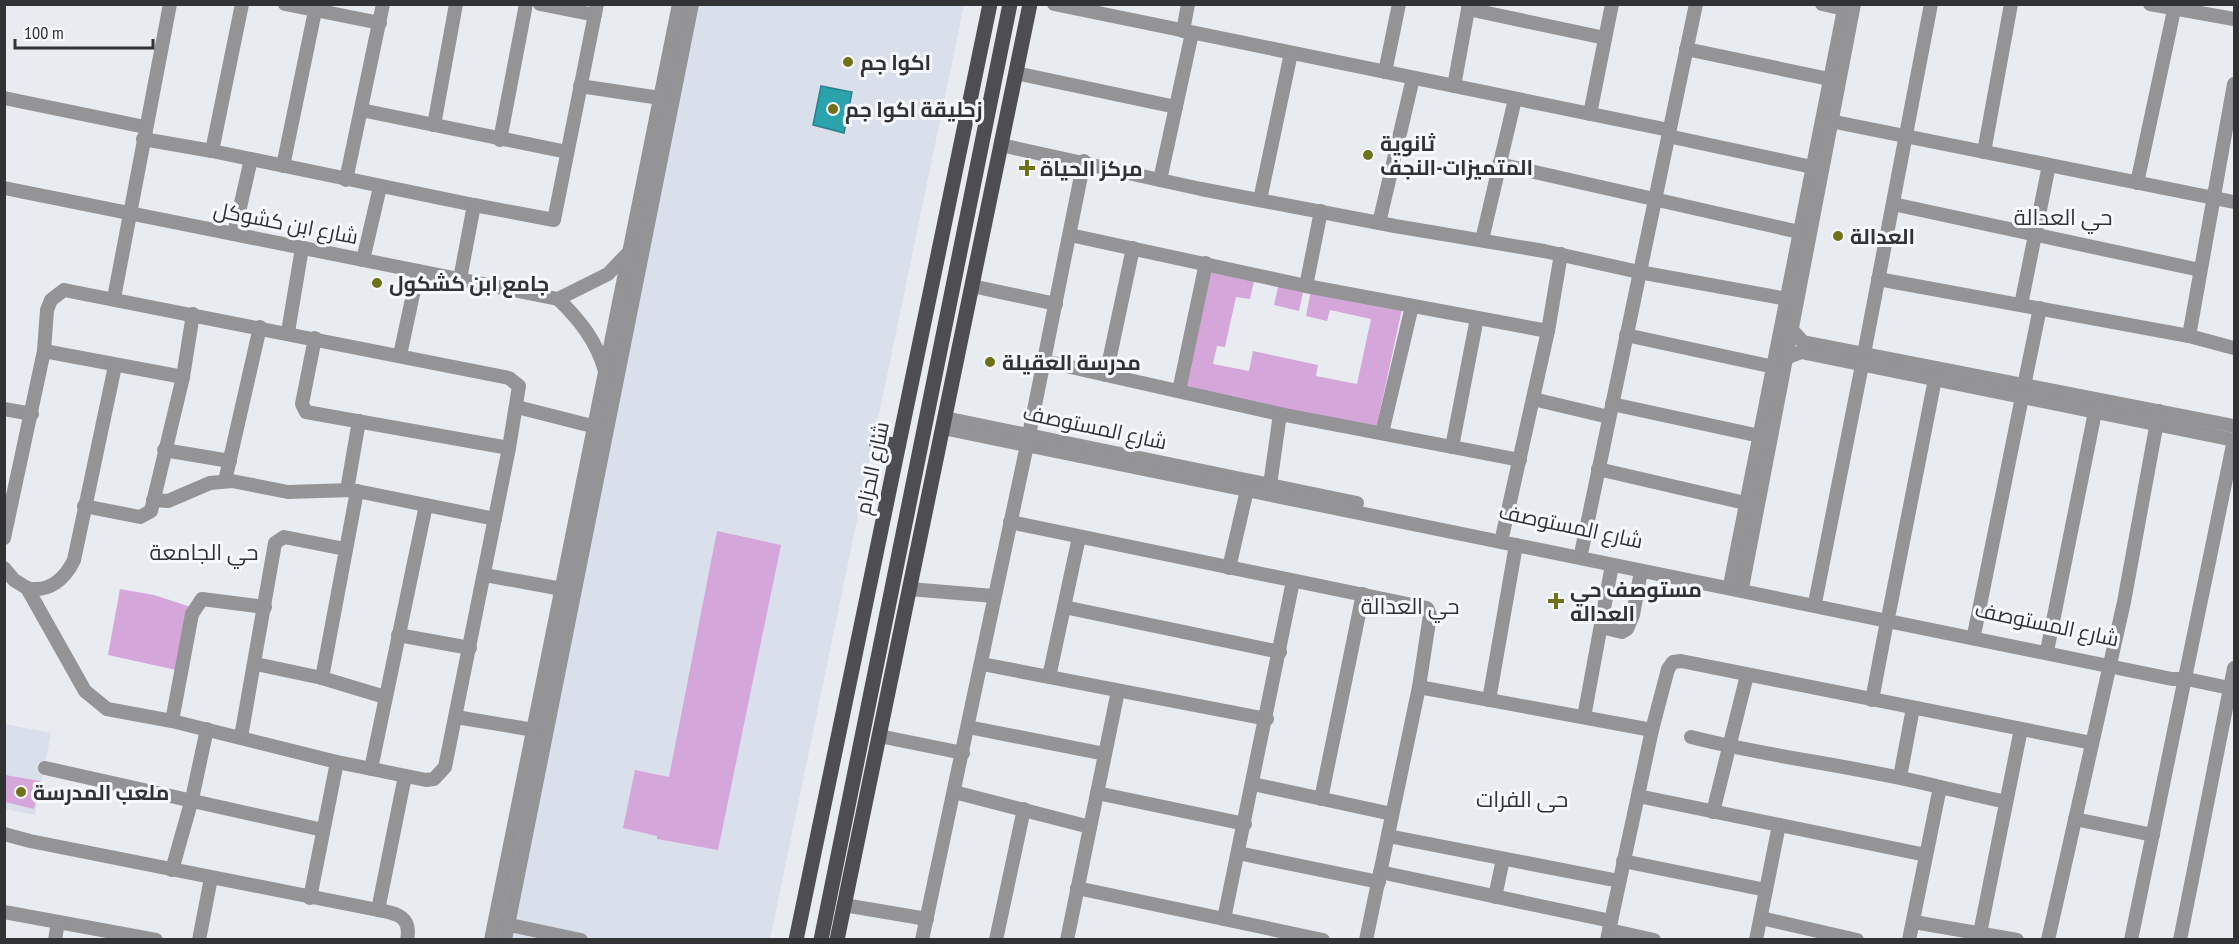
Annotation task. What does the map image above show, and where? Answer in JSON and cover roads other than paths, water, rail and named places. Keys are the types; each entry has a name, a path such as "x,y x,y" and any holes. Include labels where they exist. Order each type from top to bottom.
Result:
{"main road":[{"name":"شارع الحزام","path":"796,939 990,4"},
{"name":"شارع الحزام","path":"821,939 1010,4"},
{"path":"837,939 1030,4"},
{"path":"972,190 991,195"},
{"path":"931,287 934,295 939,298 948,296 951,291"},
{"path":"923,326 929,319 935,319 940,321 943,330"},
{"path":"876,442 898,446"},
{"path":"880,646 909,592"},
{"path":"823,810 828,820 835,822 842,819 846,813"},
{"path":"814,851 818,845 828,842 835,846 838,853"}],"street":[{"path":"114,298 170,4"},
{"path":"212,151 242,4"},
{"path":"285,4 380,23"},
{"path":"346,180 384,4"},
{"path":"434,125 456,4"},
{"path":"500,140 526,4"},
{"path":"4,98 212,151 380,187 554,220 596,10 540,4"},
{"path":"491,939 501,923 582,524 678,40 679,4"},
{"path":"505,939 501,923 534,730 562,590 582,524 596,427 660,98 692,4"},
{"path":"1054,4 1114,11 1187,32 1590,114 1812,167"},
{"path":"1160,180 1176,108 1187,32 1188,4"},
{"path":"1385,72 1399,4"},
{"path":"1590,114 1612,4"},
{"path":"1582,549 1696,4"},
{"path":"1822,4 1848,6"},
{"path":"1816,598 1931,4"},
{"path":"1984,152 2011,4"},
{"path":"2150,4 2235,19"},
{"path":"1752,504 1760,436 1791,329 1812,167 1829,79 1848,6"},
{"path":"1737,581 1780,362 1787,299 1805,233 1830,121 1848,6"},
{"path":"1454,86 1468,7 1605,38"},
{"path":"2137,183 2174,10"},
{"path":"283,166 315,11"},
{"path":"1686,50 1829,79"},
{"path":"1260,200 1291,53"},
{"path":"1016,73 1176,108"},
{"path":"1379,223 1413,78"},
{"path":"2189,336 2235,84"},
{"path":"580,86 660,98"},
{"path":"1482,240 1515,99"},
{"path":"361,110 567,153"},
{"path":"1830,121 2235,202"},
{"path":"1001,145 1260,200 1561,254 1639,272 1787,299"},
{"path":"234,234 251,159"},
{"path":"922,939 982,664 1084,161"},
{"path":"1499,164 1805,233"},
{"path":"2021,305 2049,165"},
{"path":"363,260 380,187"},
{"name":"شارع ابن كشوكل","path":"4,188 558,299"},
{"path":"1893,204 2200,270"},
{"path":"459,279 474,205"},
{"path":"1306,286 1321,211"},
{"path":"1070,235 1306,286 1548,331"},
{"path":"288,332 302,248"},
{"path":"1106,375 1132,248"},
{"path":"606,375 596,345 575,314 558,299 609,274 631,251"},
{"path":"1503,533 1548,331 1561,254"},
{"path":"1179,391 1206,263"},
{"path":"400,355 418,271"},
{"path":"1878,279 2189,336 2235,348"},
{"path":"972,286 1056,304"},
{"path":"4,538 44,351 47,310 54,295 69,289 512,379 520,389 446,767 441,774 430,780 371,770 241,736 107,709 85,692 27,588"},
{"path":"1382,433 1412,306"},
{"path":"1975,630 2040,308"},
{"path":"84,506 143,517 151,511 183,377 193,314"},
{"path":"1452,447 1478,318"},
{"path":"225,481 260,327"},
{"path":"1791,329 1802,347"},
{"path":"1626,334 1780,362 1802,347 2158,418 2234,440 2187,679 2131,939"},
{"path":"315,338 303,409 306,412 509,448"},
{"path":"44,351 183,377"},
{"path":"1863,360 1935,380 2023,392 2095,412 2235,426"},
{"path":"1044,361 1280,414 1520,460"},
{"path":"4,568 14,580 27,588 38,591 47,587 70,569 77,550 84,506 115,366"},
{"path":"1872,700 1935,380"},
{"path":"1533,399 1760,436"},
{"path":"517,407 596,427"},
{"path":"4,409 32,414"},
{"path":"2048,646 2095,412"},
{"path":"1270,485 1280,414"},
{"path":"2048,939 2111,663 2158,418"},
{"path":"322,678 345,549 359,421"},
{"name":"شارع المستوصف","path":"944,423 1186,473 1270,485 1451,527 1516,545 1641,571 1838,607 2111,663 2174,672 2187,679 2233,689"},
{"path":"164,450 230,461"},
{"path":"1598,469 1752,504"},
{"name":"شارع المستوصف","path":"1186,473 1247,490 1451,527 1503,533 1582,549 1816,598 1838,607"},
{"path":"153,500 168,501 210,483 225,481 288,492 352,491 495,519"},
{"path":"1229,568 1247,490"},
{"path":"371,770 426,505"},
{"path":"1010,522 1427,608 1430,615 1419,687 1366,939"},
{"path":"241,736 256,664 274,545 279,538 287,537 345,549"},
{"path":"1048,677 1079,537"},
{"path":"1489,700 1516,545"},
{"path":"1584,717 1612,565"},
{"path":"1601,627 1622,632 1627,629 1633,615 1641,571"},
{"path":"485,574 562,590"},
{"path":"1224,919 1267,720 1293,581"},
{"path":"909,592 994,596"},
{"path":"1321,799 1363,594"},
{"path":"172,721 192,614 198,602 202,599 265,607"},
{"path":"1064,607 1280,652"},
{"name":"شارع المستوصف","path":"1928,625 1975,630 2111,663"},
{"path":"398,635 470,648"},
{"path":"1609,930 1652,730 1668,669 1674,662 1681,661 2092,743"},
{"path":"256,664 322,678 385,697"},
{"path":"982,664 1267,720"},
{"path":"2180,939 2233,689 2235,668"},
{"path":"1713,812 1747,675"},
{"path":"1419,687 1652,730"},
{"path":"1067,939 1118,691"},
{"path":"1900,777 1913,708"},
{"path":"456,717 534,730"},
{"path":"968,727 1105,754"},
{"path":"172,870 192,799 207,729"},
{"path":"1980,933 2021,729"},
{"path":"879,736 963,753"},
{"path":"1691,737 1730,747 1900,777 2006,802"},
{"path":"310,898 337,762"},
{"path":"45,768 323,830"},
{"path":"378,910 405,776"},
{"path":"1253,784 1392,814"},
{"path":"1909,939 1940,788"},
{"path":"954,792 1090,827"},
{"path":"1097,793 1245,824"},
{"path":"1638,796 1926,855"},
{"path":"996,939 1024,809"},
{"path":"2075,819 2152,835"},
{"path":"1756,939 1779,825"},
{"path":"4,834 211,878 399,914 404,918 409,930 407,939"},
{"path":"1388,836 1619,881"},
{"path":"1238,853 1495,897 1609,930 1654,939"},
{"path":"1495,897 1503,859"},
{"path":"1623,861 1766,890"},
{"path":"199,939 211,878"},
{"path":"1077,888 1224,919 1292,937 1323,939"},
{"path":"844,905 927,919"},
{"path":"4,912 156,939"},
{"path":"1761,918 1857,939"},
{"path":"55,939 58,922"},
{"path":"1914,922 2017,939"},
{"path":"501,923 581,939"}],"water":[{"name":"زحليقة اكوا جم","path":"821,86 852,92 844,133 813,125"}],"place":[{"name":"اكوا جم","path":"848,62"},
{"name":"زحليقة اكوا جم","path":"833,109"},
{"name":"ثانوية المتميزات-النجف","path":"1368,155"},
{"name":"مركز الحياة","path":"1027,168"},
{"name":"العدالة","path":"1838,236"},
{"name":"جامع ابن كشكول","path":"377,283"},
{"name":"مدرسة العقيلة","path":"990,362"},
{"name":"مستوصف حي العداله","path":"1556,601"},
{"name":"ملعب المدرسة","path":"21,792"}],"district":[{"name":"حي العدالة","path":"2063,217"},
{"name":"حي الجامعة","path":"204,552"},
{"name":"حي العدالة","path":"1410,606"},
{"name":"حی الفرات","path":"1522,799"}]}
